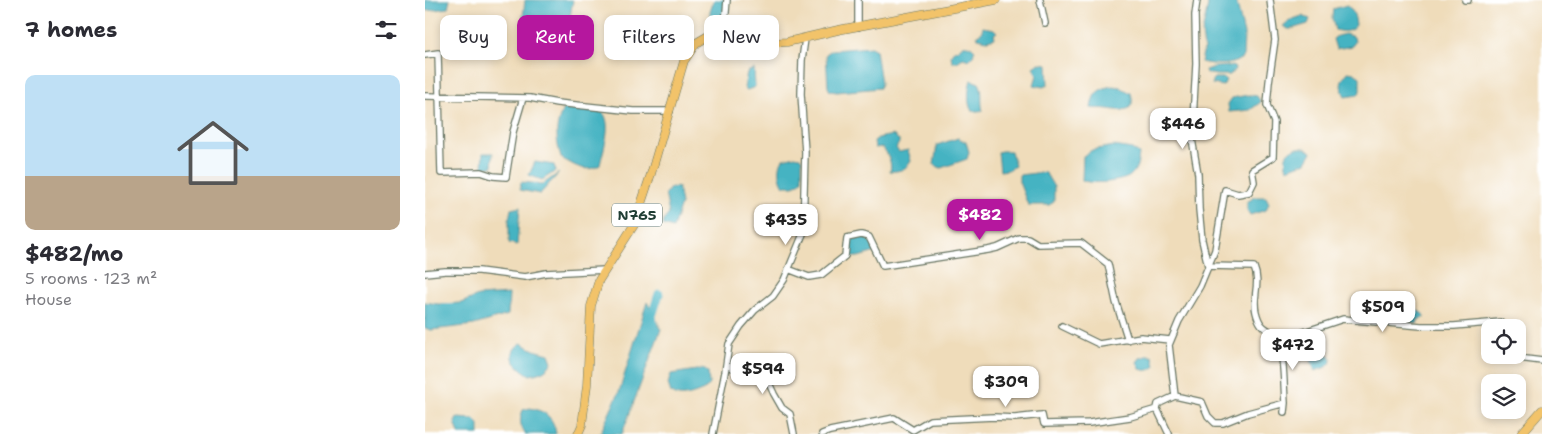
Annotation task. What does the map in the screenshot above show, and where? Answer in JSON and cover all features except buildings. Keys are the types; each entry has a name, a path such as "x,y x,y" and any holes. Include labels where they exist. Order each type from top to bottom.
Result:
{"highway":[{"name":"N765","path":"779,42 805,39 858,26 996,0"},
{"name":"N765","path":"578,434 582,425 587,386 591,306 599,280 634,226 684,61 693,47 704,39"},
{"path":"1521,434 1542,410"}],"street":[{"path":"726,15 727,0"},
{"path":"858,0 858,26"},
{"path":"1041,0 1045,23"},
{"path":"1197,0 1192,139 1198,174 1201,232 1208,266"},
{"path":"1175,396 1169,345 1179,321 1200,286 1215,250 1225,190 1238,194 1249,192 1254,182 1252,170 1273,157 1275,122 1267,105 1275,40 1270,0"},
{"path":"713,434 727,365 729,344 741,326 755,310 773,296 784,280 803,234 805,152 801,94 805,39"},
{"path":"425,55 438,53 441,172 481,172 493,176 507,177 513,132 523,98"},
{"path":"425,96 523,98 557,104 633,111 670,111"},
{"path":"788,269 809,276 821,275 845,256 847,238 861,235 869,237 874,244 883,266 988,250 1019,238 1028,238 1038,244 1081,243 1108,264 1116,302 1128,340"},
{"path":"1208,266 1254,267 1257,276 1255,310 1259,324 1277,338 1281,347 1284,412"},
{"path":"425,273 479,270 525,277 546,273 605,270"},
{"path":"1277,338 1298,334 1343,319 1421,326 1481,324"},
{"path":"1063,326 1099,344 1141,337 1171,340"},
{"path":"1526,359 1542,361"},
{"path":"727,365 741,372 766,377 773,394 790,414 794,434"},
{"path":"1169,434 1157,409 1158,404 1175,396 1202,402 1208,416 1215,423 1285,403"},
{"path":"822,434 894,418 913,430 930,420 993,417 1015,418 1042,415 1044,424 1089,423 1129,417 1157,409"}],"water":[{"path":"425,0 450,0 448,8 425,11"},
{"path":"525,0 573,0 570,15 523,15"},
{"path":"714,0 726,0 725,15 710,15"},
{"path":"1207,0 1236,0 1244,34 1243,57 1239,60 1228,64 1201,62 1204,48 1202,34 1208,5"},
{"path":"1347,5 1354,14 1356,25 1349,31 1335,30 1332,18 1333,9"},
{"path":"1302,16 1310,19 1308,24 1291,29 1283,26 1290,20"},
{"path":"983,27 994,29 997,32 994,34 995,38 987,40 978,38 977,35 981,33"},
{"path":"1345,34 1354,37 1355,42 1352,46 1336,49 1333,39"},
{"path":"963,45 971,46 975,50 974,55 969,60 963,58 957,62 952,62 951,55 954,50 956,51"},
{"path":"871,47 876,50 881,83 880,88 830,91 828,87 826,54 832,50"},
{"path":"1039,63 1047,64 1048,85 1043,87 1034,85 1037,75 1033,67"},
{"path":"1230,66 1235,69 1230,75 1206,73 1205,70 1216,67"},
{"path":"754,69 755,87 747,90 744,88 747,72"},
{"path":"1348,72 1360,77 1360,91 1358,95 1345,97 1341,86 1342,80"},
{"path":"1214,78 1226,80 1223,86 1212,84"},
{"path":"971,80 979,83 982,93 983,111 972,111 970,108 969,87"},
{"path":"1112,86 1120,87 1131,93 1132,104 1130,107 1123,110 1091,108 1097,92"},
{"path":"1248,95 1257,96 1261,102 1250,110 1229,112 1228,104 1232,98"},
{"path":"564,109 601,111 605,116 607,136 600,165 595,168 585,169 561,158 557,127"},
{"path":"893,135 899,140 896,148 899,152 908,150 911,161 905,168 890,171 890,162 886,152 882,147 875,148 874,141 878,138"},
{"path":"958,138 966,142 969,152 967,159 941,168 934,165 937,145"},
{"path":"1114,146 1132,149 1139,154 1137,166 1132,174 1126,178 1099,183 1082,180 1083,156 1092,150"},
{"path":"1296,148 1305,148 1312,152 1306,162 1287,169 1286,156"},
{"path":"1011,151 1015,166 1008,170 1000,171 998,152"},
{"path":"483,153 493,153 492,167 482,168"},
{"path":"795,156 800,157 802,160 802,181 794,186 784,186 780,172 781,162 783,159"},
{"path":"535,162 554,165 556,171 542,180 529,175"},
{"path":"1045,172 1054,187 1054,202 1049,205 1028,205 1019,182 1019,175"},
{"path":"559,173 540,194 520,190 521,182 543,184"},
{"path":"678,187 681,204 673,228 663,225 664,220 669,214 665,193 670,188"},
{"path":"1255,197 1266,197 1269,203 1266,210 1250,215 1247,210 1247,202"},
{"path":"520,207 517,245 509,243 509,219 511,209"},
{"path":"865,237 872,243 876,252 858,257 850,257 850,240"},
{"path":"509,294 508,315 474,325 431,330 425,328 425,302 438,304 461,303 478,296"},
{"path":"647,302 661,329 622,434 600,434 619,392"},
{"path":"1415,308 1425,316 1418,320 1417,324 1408,321 1410,310"},
{"path":"521,343 534,350 549,354 552,362 550,365 545,370 530,375 525,372 517,365 513,357 513,352"},
{"path":"1318,354 1330,355 1331,362 1327,366 1315,371 1311,362 1313,356"},
{"path":"1149,355 1153,357 1155,366 1148,370 1140,369 1137,362 1140,358"},
{"path":"703,369 708,372 709,384 704,390 692,395 683,396 671,393 668,384 671,374"},
{"path":"530,408 541,411 548,416 555,428 556,434 525,434 521,425 521,417 523,410"},
{"path":"457,418 474,419 479,424 479,434 459,434 455,422"}],"waterway":[{"path":"650,322 659,294"}]}
